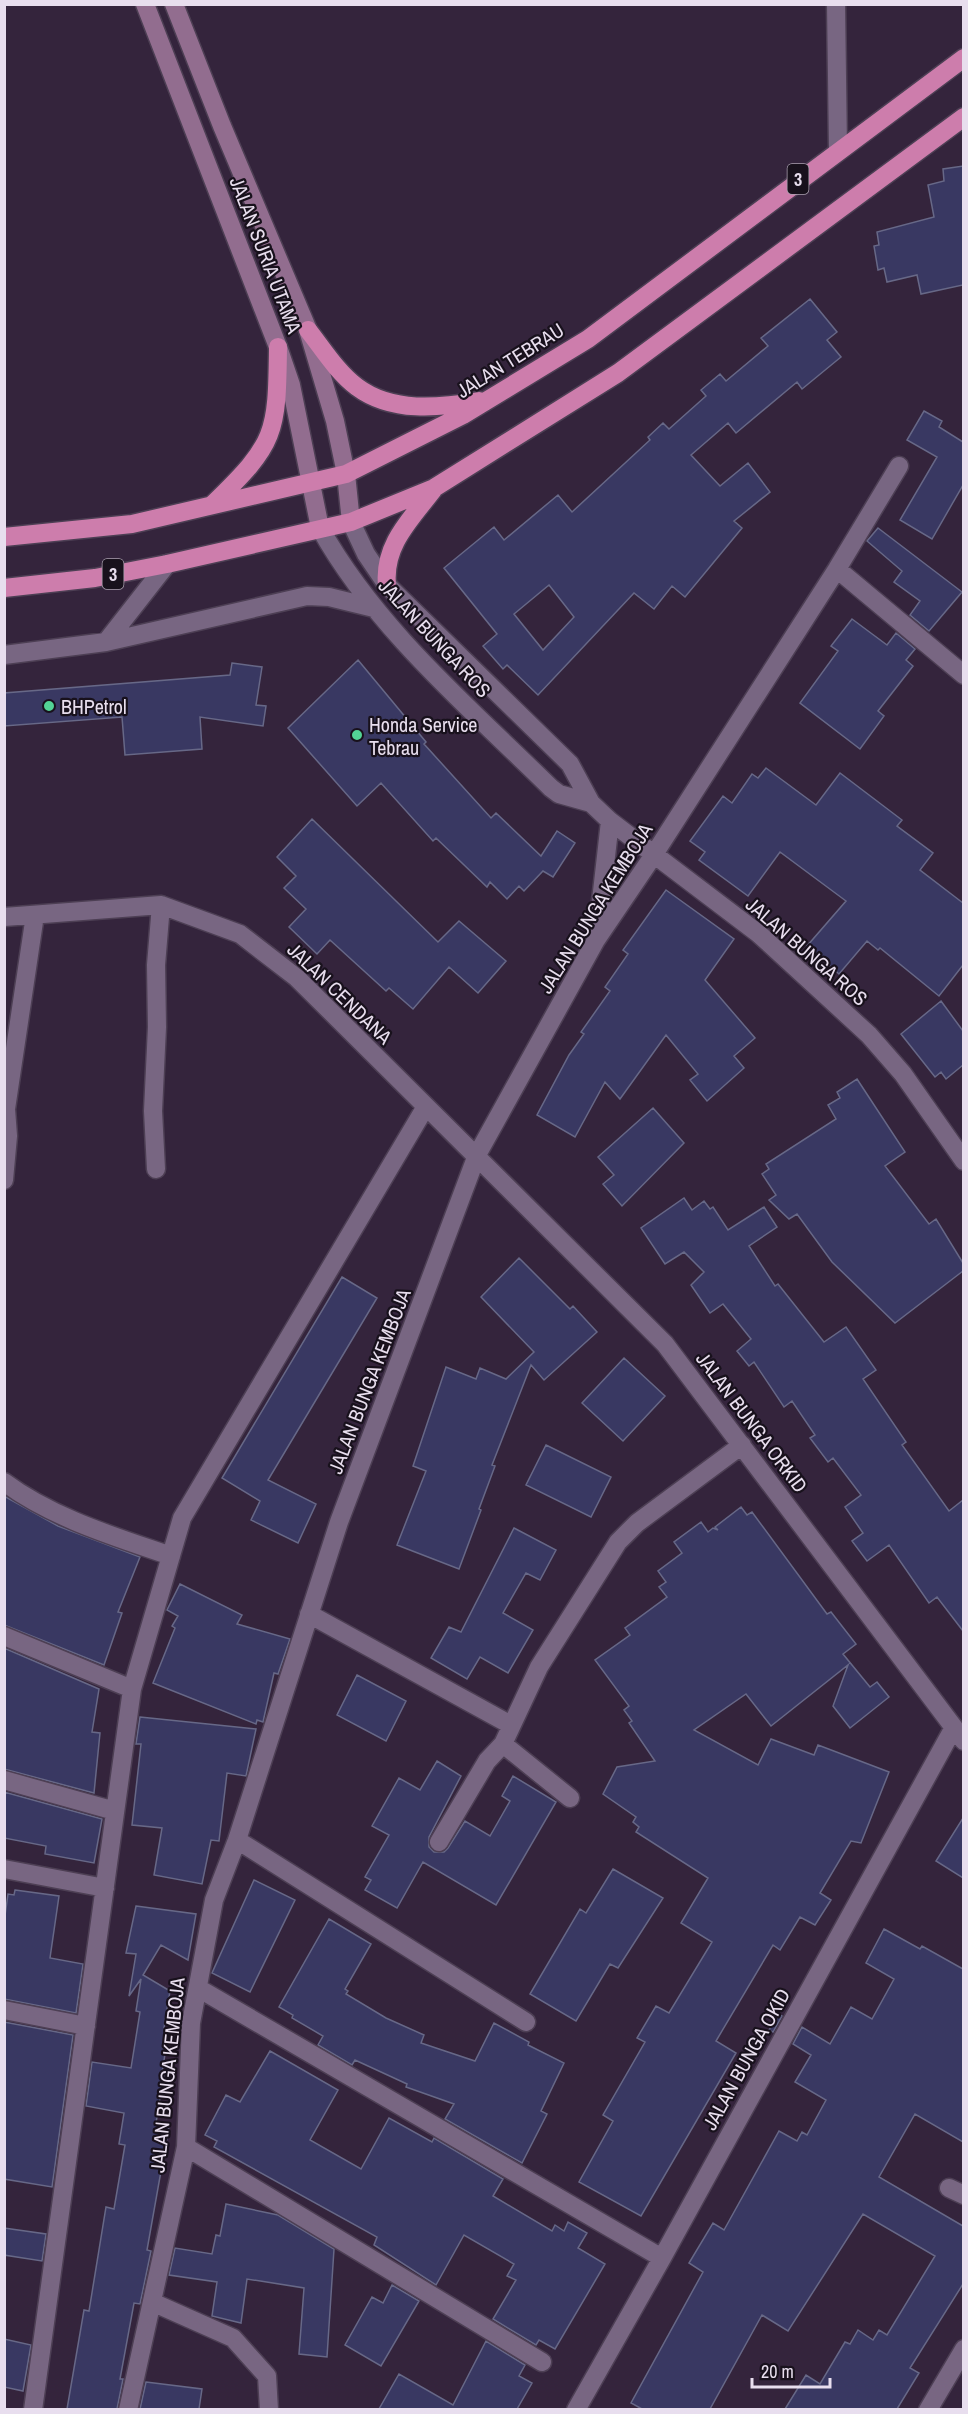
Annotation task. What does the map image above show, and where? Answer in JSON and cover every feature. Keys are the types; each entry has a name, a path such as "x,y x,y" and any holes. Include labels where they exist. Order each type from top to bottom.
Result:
{"highway":[{"name":"JALAN TEBRAU","path":"4,537 132,524 346,474 464,415 588,339 838,149 963,58"},
{"name":"3","path":"4,588 95,578 351,522 434,488 618,373 963,117"},
{"path":"308,330 338,368 358,387 385,401 414,407 445,406 490,399"},
{"path":"211,505 263,451 272,431 277,411 278,347"},
{"path":"387,585 386,570 392,547 434,488"}],"main road":[{"name":"JALAN SURIA UTAMA","path":"145,4 291,385 320,528"},
{"name":"JALAN SURIA UTAMA","path":"174,4 222,126 308,330 330,402 346,474 351,522"}],"street":[{"path":"836,4 838,149"},
{"name":"JALAN BUNGA KEMBOJA","path":"128,2409 186,2148 191,2023 214,1900 237,1840 339,1522 477,1155 596,940 653,856 837,569 899,465"},
{"name":"JALAN BUNGA ROS","path":"351,522 366,554 387,585 570,764 591,803 653,856 759,934 869,1035 903,1074 963,1161"},
{"name":"JALAN BUNGA ROS","path":"320,528 346,573 405,644 551,788 559,794 591,803"},
{"path":"106,642 167,564"},
{"path":"837,569 963,675"},
{"path":"4,655 106,642 307,596 328,597 374,608"},
{"path":"596,940 610,821"},
{"path":"156,1169 153,1111 157,1027 156,965 161,905"},
{"name":"JALAN CENDANA","path":"4,917 161,905 240,934 297,978 425,1108 477,1155"},
{"path":"4,1180 8,1136 6,1109 35,915"},
{"path":"33,2409 132,1689 182,1518 425,1108"},
{"name":"JALAN BUNGA ORKID","path":"477,1155 665,1344 958,1735"},
{"path":"440,1842 487,1761 503,1744 538,1667 618,1542 637,1523 742,1445"},
{"path":"4,1482 55,1510 108,1534 171,1556"},
{"path":"309,1614 511,1725"},
{"path":"4,1635 132,1689"},
{"name":"JALAN BUNGA OKID","path":"576,2409 958,1735"},
{"path":"503,1744 570,1798"},
{"path":"4,1780 115,1811"},
{"path":"237,1840 526,2022"},
{"path":"4,1869 105,1887"},
{"path":"198,1989 662,2258"},
{"path":"4,2010 86,2026"},
{"path":"186,2148 542,2362"},
{"path":"152,2302 233,2338 267,2376 269,2409"},
{"path":"928,2409 963,2349"}],"building":[{"path":"963,166 963,285 921,294 917,275 887,282 884,268 878,270 874,246 879,245 877,232 934,217 928,185 944,181 943,169"},
{"path":"810,299 837,332 827,340 841,357 802,389 797,382 736,433 728,423 691,455 720,486 748,463 770,492 734,521 742,528 685,597 672,586 654,609 634,593 538,695 507,665 503,669 483,646 497,634 444,568 494,527 504,540 558,495 572,512 650,440 648,437 663,423 669,429 706,396 701,390 720,374 726,381 768,346 761,338","holes":["549,585 574,617 543,650 514,614"]},
{"path":"924,411 942,421 939,427 963,442 963,485 932,539 900,520 937,457 907,440"},
{"path":"878,528 962,592 929,631 910,615 920,601 894,582 902,571 867,541"},
{"path":"852,619 887,645 896,633 915,649 906,660 913,666 878,711 884,716 860,749 800,703 838,651 831,646"},
{"path":"358,660 426,742 424,744 491,818 496,813 541,856 557,831 575,843 553,877 543,871 524,891 519,886 507,899 490,882 487,887 436,838 433,841 381,783 357,806 288,728"},
{"path":"232,663 262,667 256,705 266,706 263,726 200,717 202,749 125,755 122,717 4,726 4,693 230,675"},
{"path":"766,768 816,805 840,773 902,820 897,826 933,853 920,870 963,903 963,965 939,996 880,948 878,950 867,941 839,974 807,946 846,901 780,852 748,896 699,860 705,852 690,841 723,796 732,803 752,774 758,778"},
{"path":"312,819 438,942 459,921 506,961 478,993 449,967 413,1009 389,988 386,991 330,940 317,954 289,927 306,909 284,888 296,876 277,857"},
{"path":"666,890 734,939 705,980 755,1038 734,1056 744,1068 707,1101 690,1080 698,1074 666,1035 620,1099 605,1082 575,1137 537,1115 569,1055 584,1034 581,1032 610,991 605,987 628,954 623,950"},
{"path":"941,1001 963,1031 963,1065 946,1079 941,1072 935,1077 901,1034"},
{"path":"857,1079 905,1152 885,1166 929,1224 936,1219 963,1263 963,1271 895,1323 832,1262 797,1214 789,1219 769,1200 776,1195 762,1174 769,1169 766,1164 836,1119 828,1105 840,1098 837,1092"},
{"path":"653,1108 684,1143 622,1206 603,1184 614,1175 598,1157"},
{"path":"684,1198 692,1210 704,1201 710,1209 713,1207 728,1230 764,1207 777,1227 749,1246 775,1286 778,1284 824,1342 846,1327 876,1370 863,1379 906,1442 902,1445 949,1511 963,1500 963,1631 937,1597 929,1603 889,1545 867,1561 852,1541 863,1533 845,1507 861,1495 833,1458 828,1462 810,1438 815,1435 792,1401 784,1407 754,1362 749,1366 737,1351 751,1339 723,1304 710,1313 691,1285 704,1272 684,1252 665,1264 641,1228"},
{"path":"519,1258 570,1309 573,1306 597,1332 544,1380 531,1365 492,1465 495,1466 459,1569 397,1545 426,1471 413,1466 446,1367 476,1379 480,1368 506,1379 534,1352 481,1297"},
{"path":"342,1277 377,1298 268,1480 316,1504 298,1543 251,1520 260,1501 222,1478"},
{"path":"624,1358 665,1396 623,1441 582,1403"},
{"path":"546,1445 611,1477 591,1517 526,1485"},
{"path":"4,1496 58,1526 140,1557 118,1612 122,1613 104,1665 4,1625"},
{"path":"741,1507 747,1515 752,1512 827,1614 831,1612 856,1644 843,1654 870,1687 877,1682 889,1697 850,1728 833,1706 848,1665 771,1726 746,1694 694,1730 758,1765 771,1739 814,1755 818,1745 889,1772 861,1843 851,1841 820,1893 831,1900 815,1925 800,1917 780,1950 773,1945 716,2041 736,2053 641,2216 579,2182 613,2121 603,2115 645,2042 637,2038 656,2006 669,2013 712,1942 681,1923 708,1878 636,1832 639,1827 633,1822 636,1817 603,1794 617,1767 655,1761 629,1723 632,1721 624,1710 629,1706 595,1660 630,1635 625,1628 667,1597 659,1587 666,1582 658,1571 682,1553 674,1542 701,1522 708,1532 713,1528 718,1530 715,1527"},
{"path":"514,1528 556,1550 540,1580 526,1573 503,1613 533,1630 508,1673 480,1657 467,1679 431,1658 449,1627 461,1632"},
{"path":"180,1584 242,1615 237,1624 290,1639 278,1674 274,1673 263,1722 257,1720 256,1724 153,1683 175,1628 172,1626 178,1616 167,1610"},
{"path":"4,1648 99,1689 92,1732 100,1733 94,1793 4,1769"},
{"path":"357,1675 406,1701 386,1741 337,1715"},
{"path":"140,1717 256,1729 246,1776 227,1773 219,1841 211,1840 202,1884 154,1875 162,1828 132,1825 141,1744 136,1744"},
{"path":"437,1761 461,1776 429,1837 429,1847 434,1852 444,1852 448,1848 465,1821 490,1836 510,1801 502,1796 513,1776 556,1802 496,1905 423,1862 397,1908 365,1890 371,1880 365,1877 389,1835 372,1826 399,1778 420,1790"},
{"path":"4,1792 102,1819 94,1863 45,1854 46,1846 4,1838"},
{"path":"963,1818 963,1878 936,1861"},
{"path":"613,1869 663,1898 618,1968 610,1964 576,2021 530,1994 580,1909 586,1913"},
{"path":"254,1880 295,1900 250,1992 212,1973"},
{"path":"15,1890 59,1896 50,1958 83,1964 76,2013 4,1999 4,1923 8,1894 14,1895"},
{"path":"136,1906 196,1914 188,1960 161,1945 143,1975 170,1991 164,2028 169,2029 156,2123 169,2126 147,2250 151,2251 140,2304 134,2303 117,2409 67,2409 84,2310 89,2311 106,2207 114,2209 125,2145 119,2144 124,2113 86,2106 92,2062 131,2068 140,2012 136,2011 141,1979 129,1996 136,1954 126,1953"},
{"path":"329,1919 371,1944 345,1989 348,1991 346,1994 386,2018 424,2035 421,2043 475,2061 494,2023 529,2042 528,2045 564,2063 541,2111 547,2114 522,2163 445,2119 454,2104 406,2087 407,2084 355,2060 352,2065 318,2045 323,2036 292,2018 293,2015 279,2007"},
{"path":"884,1929 920,1949 922,1946 963,1969 963,2142 915,2114 879,2177 963,2226 963,2284 910,2368 919,2373 897,2409 785,2409 806,2375 820,2384 845,2342 850,2344 858,2330 873,2340 879,2330 887,2335 935,2256 863,2214 788,2331 762,2315 710,2409 642,2409 631,2403 703,2272 689,2263 713,2223 724,2230 779,2131 797,2141 802,2132 807,2135 826,2100 795,2082 811,2055 793,2044 802,2027 830,2044 851,2007 872,2019 894,1979 866,1963"},
{"path":"779,2014 782,2016 773,2032 769,2030"},
{"path":"4,2022 73,2035 52,2187 4,2179"},
{"path":"270,2051 338,2090 310,2140 361,2169 389,2118 432,2142 434,2138 503,2179 493,2196 552,2231 555,2225 564,2231 568,2222 587,2233 578,2248 605,2264 555,2349 539,2340 536,2345 493,2319 516,2280 507,2276 514,2264 464,2235 436,2285 374,2245 377,2237 214,2147 217,2141 205,2135 226,2095 240,2102"},
{"path":"226,2204 278,2215 334,2249 327,2357 299,2354 304,2288 247,2279 241,2323 212,2316 217,2282 169,2275 175,2248 212,2254 216,2235 220,2236"},
{"path":"4,2228 46,2234 42,2261 4,2255"},
{"path":"392,2285 419,2301 381,2366 345,2345 372,2297 383,2303"},
{"path":"4,2339 31,2345 23,2391 4,2387"},
{"path":"486,2341 525,2365 519,2376 532,2383 517,2409 379,2409 399,2374 453,2405"},
{"path":"146,2382 202,2389 199,2409 140,2409"}],"place":[{"name":"BHPetrol","path":"49,706"},
{"name":"Honda Service Tebrau","path":"357,735"}]}
